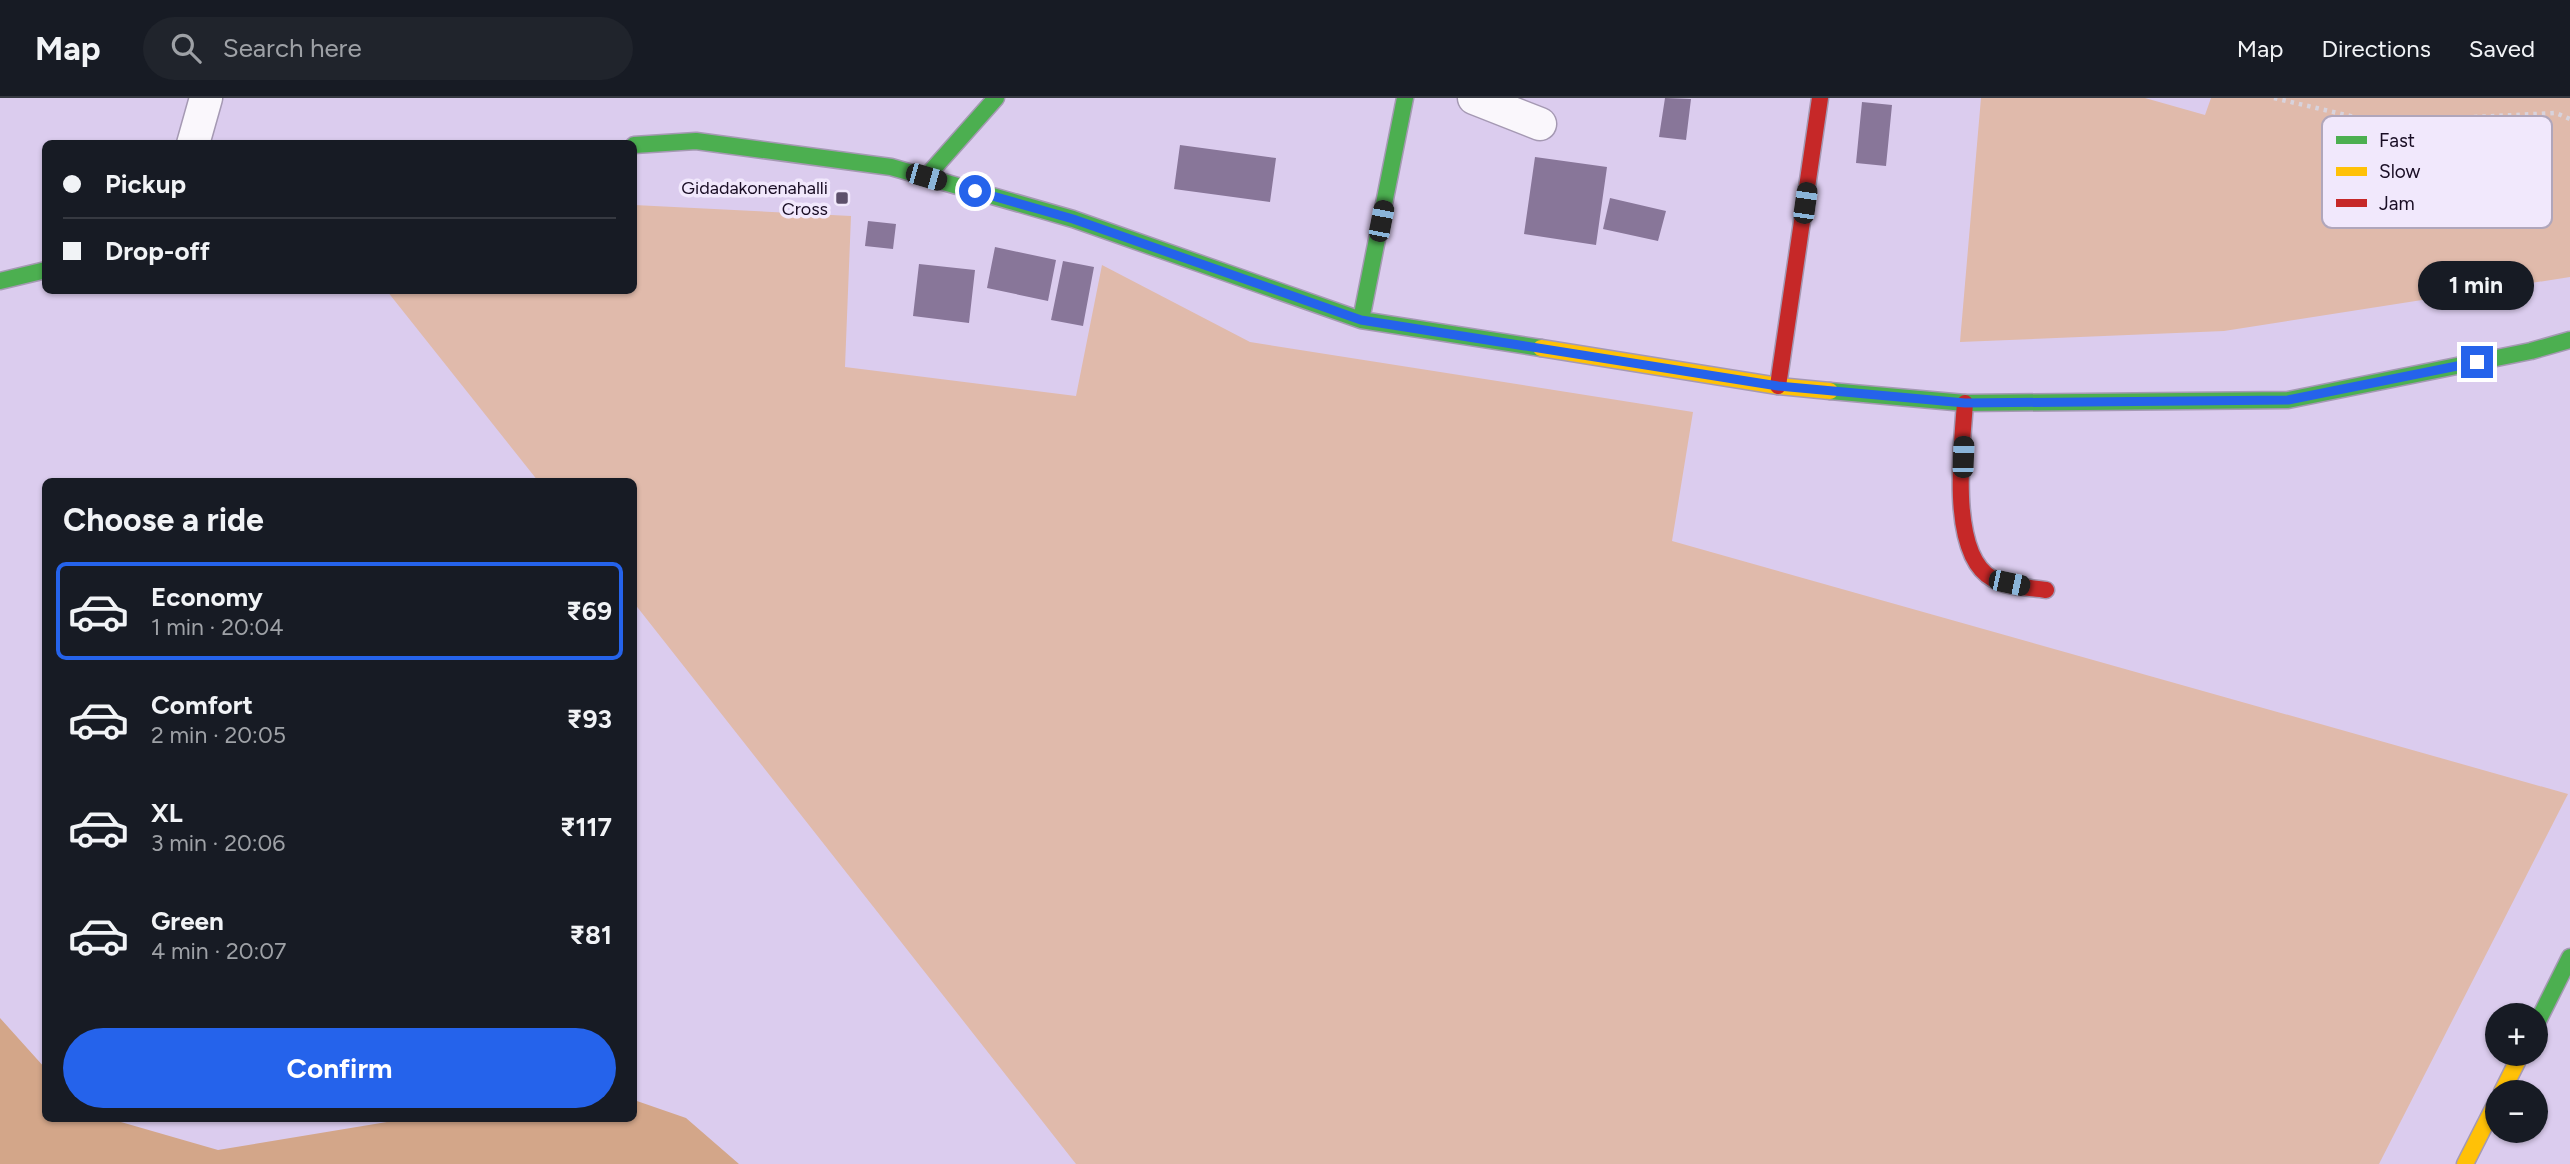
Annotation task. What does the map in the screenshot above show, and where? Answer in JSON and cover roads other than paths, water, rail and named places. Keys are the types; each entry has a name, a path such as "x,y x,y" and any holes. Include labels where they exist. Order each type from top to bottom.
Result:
{"main road":[{"path":"926,177 996,98"},
{"path":"1361,320 1405,98"},
{"path":"1778,386 1820,98"},
{"path":"637,145 696,141 891,167 1073,219 1361,320 1778,386 1965,403 2288,400 2531,351 2570,340"},
{"path":"0,282 42,271"},
{"path":"1965,403 1961,511 1970,555 1990,579 2046,590"},
{"path":"2547,1003 2570,957"},
{"path":"2465,1164 2485,1125"}],"street":[{"path":"194,140 206,98"},
{"path":"1474,98 1540,124"}],"place":[{"name":"Gidadakonenahalli Cross","path":"842,198"}]}
